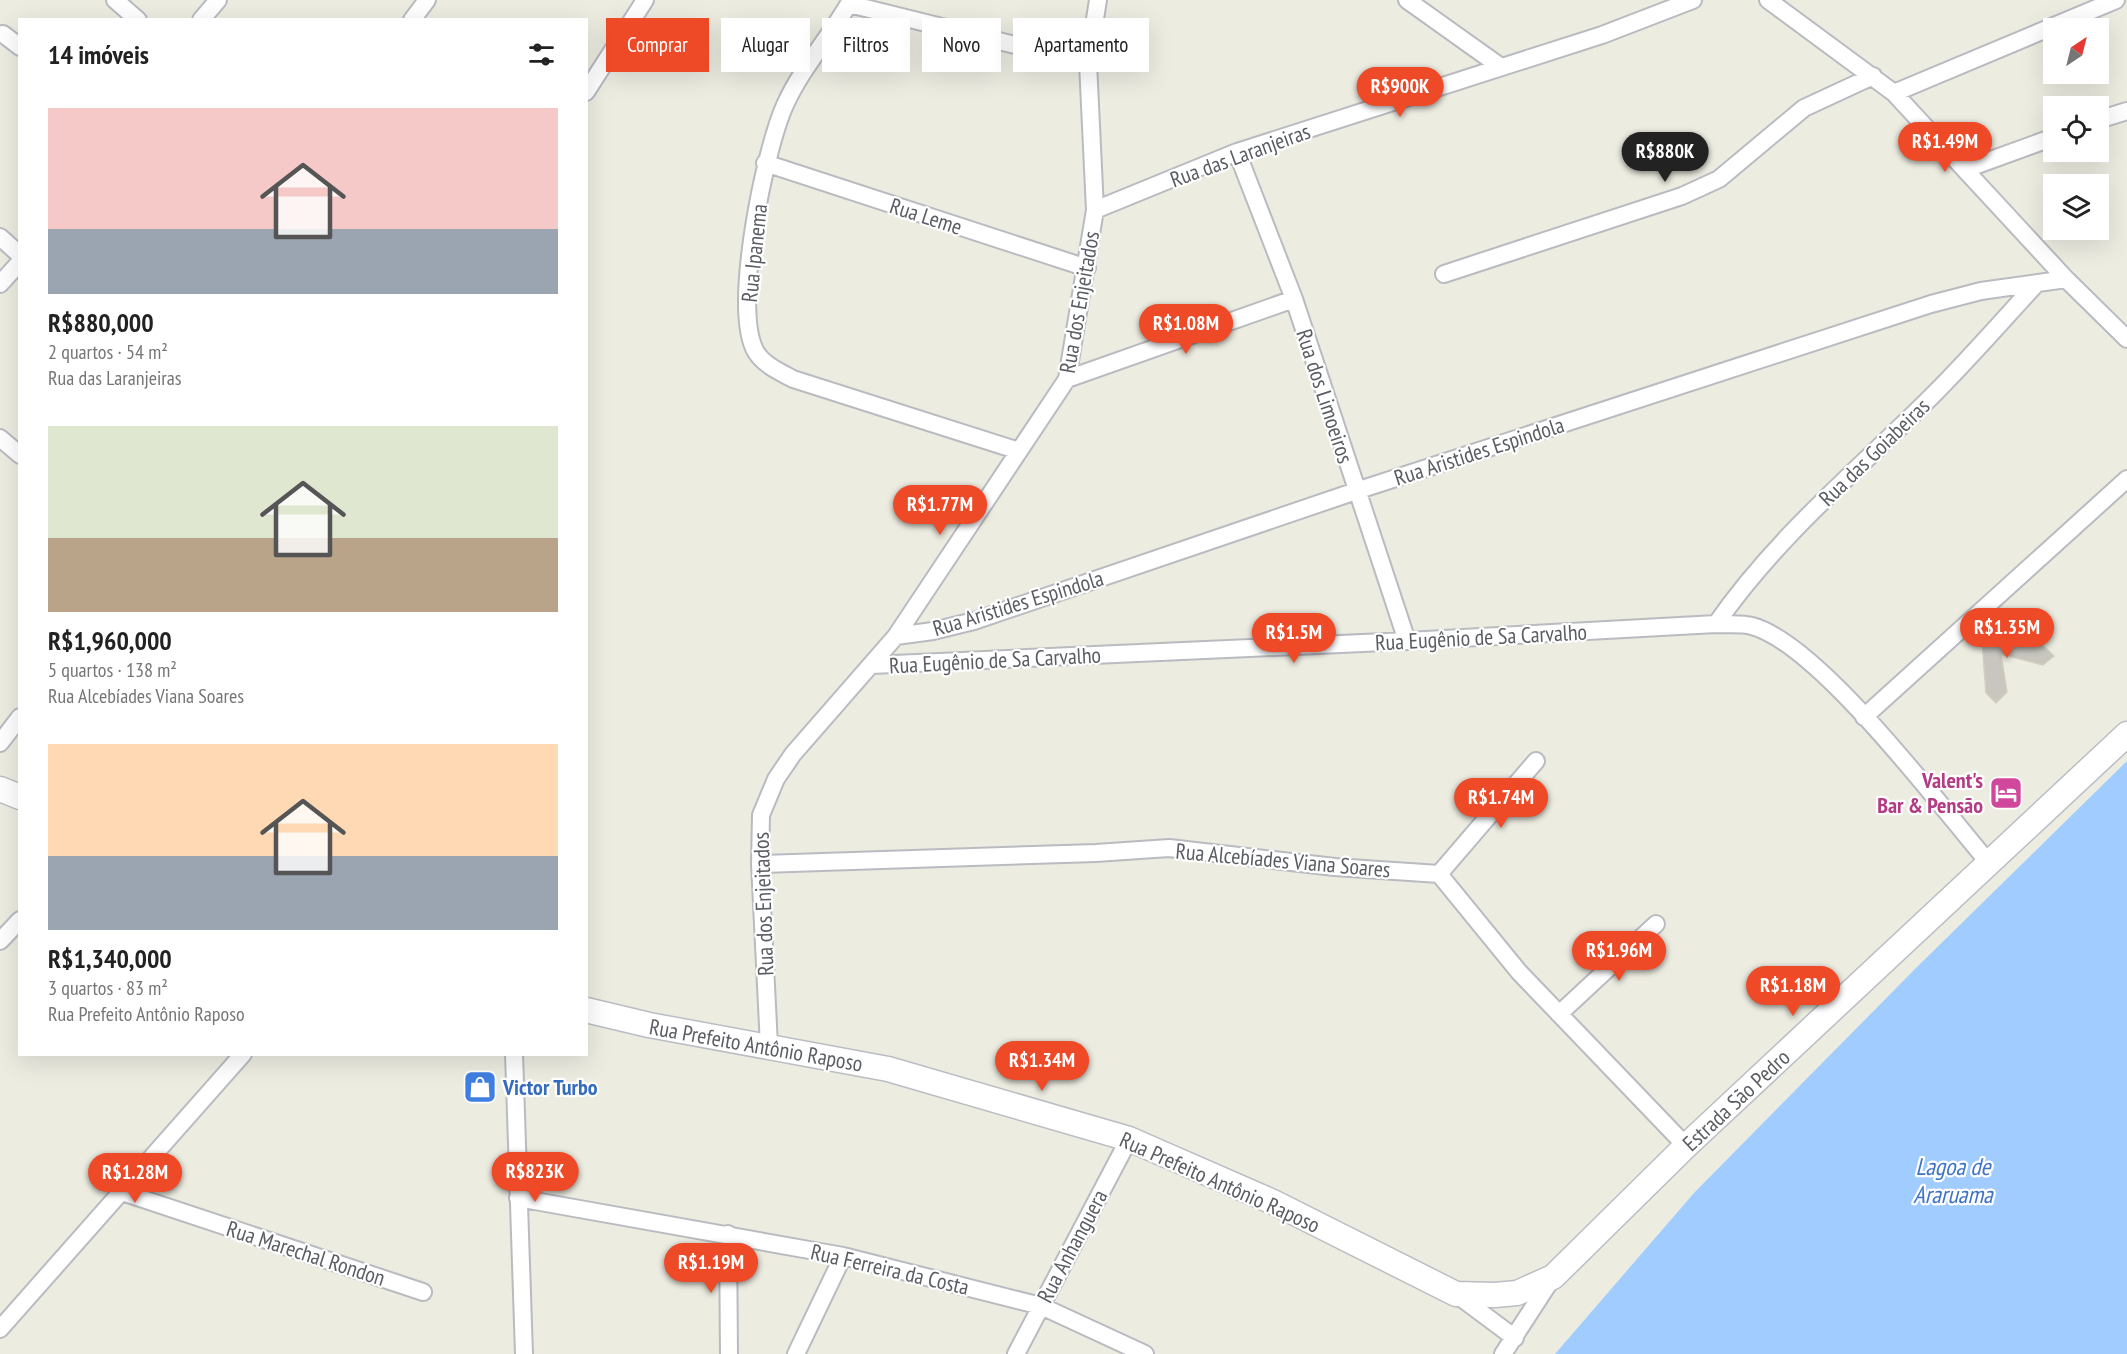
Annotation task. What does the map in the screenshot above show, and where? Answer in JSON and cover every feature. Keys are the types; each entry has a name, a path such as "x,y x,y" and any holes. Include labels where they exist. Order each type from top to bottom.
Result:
{"street":[{"path":"114,0 136,18"},
{"path":"203,18 218,0"},
{"path":"414,18 427,0"},
{"path":"588,89 645,0"},
{"name":"Rua dos Enjeitados","path":"1095,18 1098,0"},
{"path":"1407,0 1501,67"},
{"name":"Rua das Laranjeiras","path":"1095,210 1237,152 1602,35 1693,0"},
{"path":"1768,0 1894,93 2066,279 2127,339"},
{"path":"1894,93 2116,0"},
{"path":"850,2 1013,44"},
{"name":"Rua Ipanema","path":"850,2 785,105 765,163 748,279 748,318 756,352 770,366 793,379 1019,451"},
{"path":"3,34 18,45"},
{"name":"Rua dos Enjeitados","path":"769,1046 760,864 761,815 776,779 793,754 896,636 1067,379 1095,210 1088,72"},
{"path":"1444,274 1682,196 1719,179 1804,108 1873,76"},
{"path":"2109,117 2127,111"},
{"path":"1966,169 2043,141"},
{"name":"Rua dos Limoeiros","path":"1237,152 1294,299 1407,641"},
{"name":"Rua Leme","path":"765,163 1087,268"},
{"path":"0,237 18,253"},
{"path":"0,284 18,264"},
{"name":"Rua Aristides Espindola","path":"896,636 933,631 974,621 1356,491 1931,304 1981,291 2066,279"},
{"name":"Rua das Goiabeiras","path":"1716,624 1746,581 1788,534 1935,393 2037,283"},
{"path":"1067,379 1294,299"},
{"path":"0,438 18,453"},
{"path":"1864,717 2127,479"},
{"name":"Rua Eugênio de Sa Carvalho","path":"871,665 1407,641 1716,624 1752,626 1784,642 1811,664 1864,717 1989,863"},
{"path":"0,743 18,720"},
{"name":"Estrada São Pedro","path":"1455,1294 1517,1293 1553,1277 1686,1146 2127,734"},
{"path":"1536,761 1440,874 1519,972 1686,1146"},
{"path":"0,789 18,796"},
{"name":"Rua Alcebíades Viana Soares","path":"760,864 1096,853 1169,848 1335,867 1440,874"},
{"path":"0,940 18,922"},
{"path":"1559,1014 1656,924"},
{"name":"Rua Prefeito Antônio Raposo","path":"588,1010 649,1025 888,1069 1129,1139 1274,1202 1455,1294 1515,1338"},
{"path":"0,1329 241,1056"},
{"path":"514,1056 524,1354"},
{"name":"Rua Anhanguera","path":"1016,1354 1129,1139"},
{"name":"Rua Marechal Rondon","path":"122,1192 423,1292"},
{"name":"Rua Ferreira da Costa","path":"518,1198 843,1256 1041,1306 1145,1354"},
{"path":"728,1234 729,1354"},
{"path":"796,1354 843,1256"},
{"path":"1503,1354 1553,1277"}],"water":[{"name":"Lagoa de Araruama","path":"2127,761 2127,1354 1555,1354 1694,1193 1916,968"}],"building":[{"path":"1992,630 2041,644 2054,656 2043,665 2001,654 2007,692 1996,703 1986,693 1982,641"}],"place":[{"name":"Valent's Bar & Pensão","path":"2006,793"},
{"name":"Victor Turbo","path":"480,1087"}]}
